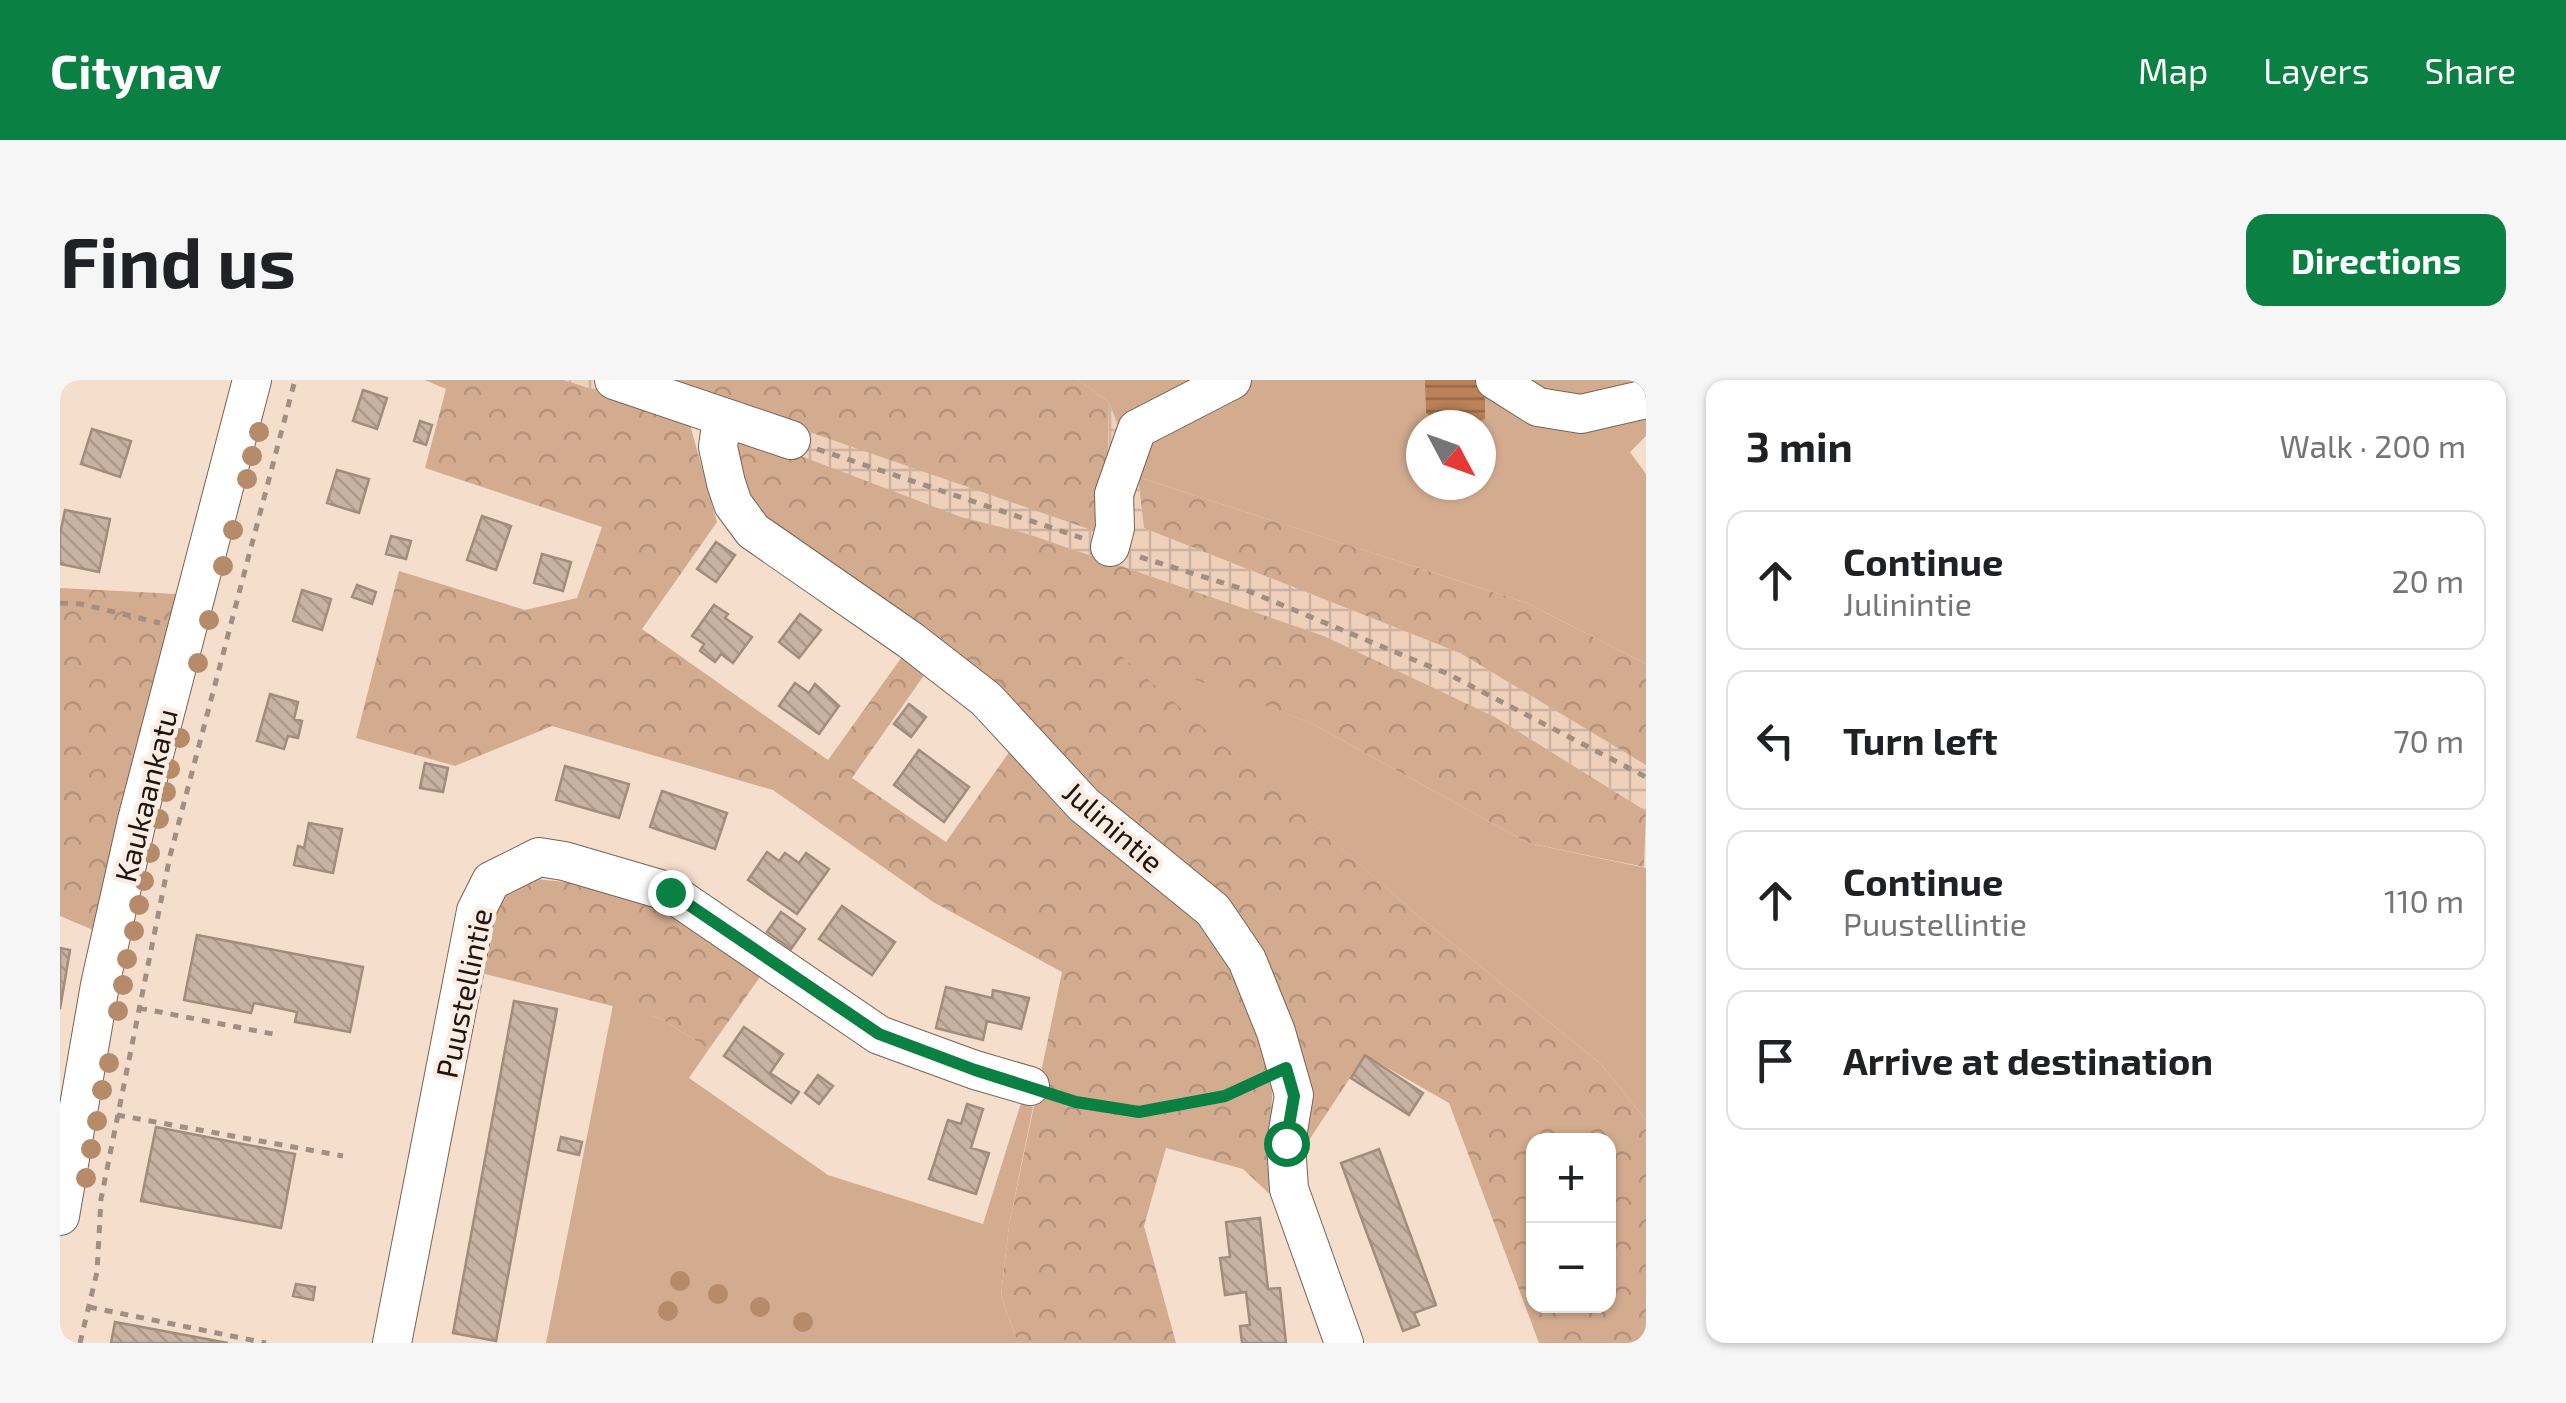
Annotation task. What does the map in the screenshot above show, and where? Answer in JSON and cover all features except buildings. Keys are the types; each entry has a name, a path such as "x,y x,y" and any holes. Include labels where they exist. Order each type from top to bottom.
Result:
{"street":[{"name":"Kaukaankatu","path":"60,1216 66,1139 142,800 252,380"},
{"path":"614,380 791,440"},
{"path":"1110,547 1115,528 1114,494 1136,429 1232,380"},
{"path":"1495,380 1538,408 1581,414 1646,399"},
{"name":"Julinintie","path":"722,417 718,448 726,482 732,504 753,531 910,640 986,700 1084,805 1212,910 1247,960 1276,1032 1294,1096 1286,1143 1289,1189 1344,1343"},
{"name":"Puustellintie","path":"392,1343 476,912 491,880 518,865 539,857 564,861 670,892 879,1034 1030,1086"}],"path":[{"path":"80,1343 98,1272 100,1199 170,856 296,380"},
{"path":"791,440 1246,590 1448,674 1646,777"},
{"path":"60,602 127,614 227,642"},
{"path":"139,1008 273,1034 272,1040"},
{"path":"1030,1086 1076,1102 1139,1112 1225,1096 1286,1068"},
{"path":"117,1115 343,1156"},
{"path":"89,1307 266,1343"}],"shaded area":[{"path":"564,380 660,380 1108,467 1109,402 1138,477 1144,528 1460,653 1646,765 1646,811 1495,717 1324,636 1025,533 961,517"},
{"path":"1425,380 1475,380 1485,398 1485,410 1426,410"}],"green space":[{"path":"425,380 564,380 689,421 717,522 642,629 828,760 904,654 927,671 852,778 946,842 1012,748 1220,938 1274,1060 1271,1119 1277,1201 1243,1169 1166,1148 1144,1226 1176,1343 1018,1343 1001,1296 1009,1225 1062,972 933,902 773,790 552,726 455,766 356,738 399,571 525,610 577,598 602,527 425,468 446,389"},
{"path":"660,380 1078,380 1109,402 1106,535"},
{"path":"1078,380 1646,380 1646,436 1630,452 1646,474 1646,664 1527,603 1138,477 1109,402"},
{"path":"738,432 961,517 1025,533 1324,636 1495,717 1646,811 1644,867 1528,843 1313,724 1112,648 1422,919 1601,1064 1646,1120 1646,1343 1539,1343 1528,1313 1616,1313 1616,1133 1526,1133 1526,1308 1449,1103 1365,1055 1302,1151 1267,968 759,524 739,473"},
{"path":"1138,477 1527,603 1646,664 1646,765 1460,653 1144,528"},
{"path":"60,588 178,594 93,930 60,916"},
{"path":"1109,646 1313,724 1528,843 1646,868 1646,1120 1601,1064 1422,919"},
{"path":"536,879 594,885 672,909 760,977 709,1049 660,1018 481,973 493,916 505,890"},
{"path":"613,1005 660,1018 709,1049 689,1078 828,1175 983,1224 1021,1103 1033,1107 1009,1225 1001,1296 1018,1343 546,1343"}],"route":[{"path":"670,892 879,1034 1076,1102 1139,1112 1225,1096 1286,1068 1294,1096 1286,1143"}]}
